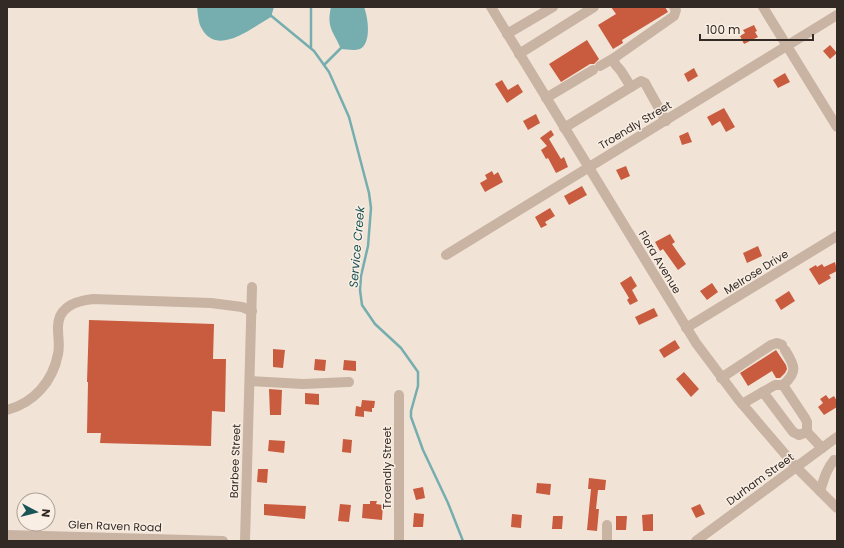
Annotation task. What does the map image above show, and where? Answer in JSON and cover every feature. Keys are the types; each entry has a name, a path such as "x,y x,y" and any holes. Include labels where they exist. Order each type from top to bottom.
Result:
{"street":[{"name":"Flora Avenue","path":"491,7 686,328 721,378 742,404 796,467 837,508"},
{"path":"507,34 553,7"},
{"path":"519,54 594,7"},
{"path":"546,98 614,58 674,16 676,10 674,7"},
{"path":"763,7 837,127"},
{"name":"Troendly Street","path":"446,256 588,167 837,15"},
{"path":"614,58 614,64 621,71 631,87"},
{"path":"564,128 641,81 645,83 666,120"},
{"name":"Melrose Drive","path":"686,328 837,236"},
{"name":"Barbee Street","path":"245,541 252,287"},
{"path":"7,410 20,406 31,399 44,386 51,376 59,353 59,321 64,310 77,301 93,299 211,303 242,307 252,311"},
{"path":"721,378 772,345 777,343 784,348 793,362 793,374 783,385 775,385 742,404"},
{"path":"250,381 303,384 349,382"},
{"path":"783,385 807,427 836,462 827,469 820,491"},
{"path":"763,392 793,432 799,435 807,427"},
{"name":"Troendly Street","path":"399,395 399,541"},
{"name":"Durham Street","path":"696,541 837,437"},
{"path":"607,525 607,541"},
{"name":"Glen Raven Road","path":"7,535 223,541"}],"water":[{"path":"197,7 274,7 271,17 245,33 226,40 217,40 209,37 202,29"},
{"path":"331,7 364,7 368,23 368,36 364,46 360,49 353,50 341,49 330,25 329,20"}],"building":[{"path":"611,7 665,7 668,12 622,40 623,43 613,49 598,25 616,14"},
{"path":"754,25 757,31 755,32 758,37 744,44 740,36 745,33 743,30"},
{"path":"587,40 599,59 594,64 590,64 561,82 549,64"},
{"path":"830,45 837,53 830,59 823,51"},
{"path":"694,68 698,76 688,82 684,74"},
{"path":"785,73 790,82 778,88 773,80"},
{"path":"502,80 508,90 518,84 523,92 507,103 495,84"},
{"path":"724,108 735,127 726,132 720,121 712,126 707,117"},
{"path":"536,114 540,123 528,130 523,121"},
{"path":"551,130 554,135 549,139 561,159 564,157 568,167 556,173 548,158 546,159 541,150 547,146 540,138"},
{"path":"688,132 692,142 682,145 679,136"},
{"path":"626,166 630,176 621,180 616,170"},
{"path":"492,171 494,175 498,172 503,182 485,192 480,183 487,179 485,175"},
{"path":"582,186 587,195 569,205 564,196"},
{"path":"550,208 555,216 545,222 547,225 541,228 535,217"},
{"path":"670,234 675,242 672,244 686,264 678,270 663,249 660,251 655,242"},
{"path":"758,246 762,256 747,263 743,253"},
{"path":"835,262 837,271 829,275 831,278 819,285 809,269 816,265 817,267 822,264 824,267"},
{"path":"631,276 637,286 632,290 638,301 630,305 627,300 629,298 620,283"},
{"path":"712,283 718,292 707,300 700,291"},
{"path":"789,291 795,301 781,310 775,300"},
{"path":"654,308 658,316 639,325 635,317"},
{"path":"89,320 214,324 213,359 226,359 225,412 212,411 211,446 100,443 101,433 87,433"},
{"path":"675,340 680,348 664,358 659,350"},
{"path":"273,349 285,350 283,368 273,367"},
{"path":"776,350 786,365 787,369 785,373 780,378 776,378 772,371 748,386 740,373"},
{"path":"315,359 326,360 325,371 314,370"},
{"path":"344,360 356,361 356,371 343,370"},
{"path":"684,372 699,389 691,397 676,379"},
{"path":"269,389 282,390 281,415 270,415"},
{"path":"305,393 319,394 319,405 305,404"},
{"path":"826,395 829,399 834,396 837,401 837,407 824,415 818,407 823,403 820,399"},
{"path":"362,400 375,401 374,408 372,408 372,412 364,411 364,417 355,416 356,406 361,407"},
{"path":"343,439 352,440 351,453 342,452"},
{"path":"269,440 285,441 284,453 268,451"},
{"path":"258,469 268,469 267,483 257,482"},
{"path":"589,478 606,480 605,490 598,490 596,509 599,509 597,531 587,530 591,489 588,489"},
{"path":"537,483 551,484 550,495 536,493"},
{"path":"423,487 425,498 416,500 413,489"},
{"path":"370,501 377,501 376,504 383,505 382,520 362,518 363,504 370,504"},
{"path":"264,504 306,506 305,519 264,515"},
{"path":"340,504 351,505 349,522 338,521"},
{"path":"700,504 705,514 696,518 691,508"},
{"path":"414,513 424,514 423,527 413,527"},
{"path":"512,514 522,515 521,528 511,527"},
{"path":"653,514 653,531 643,531 642,515"},
{"path":"553,516 563,516 562,529 552,529"},
{"path":"616,516 627,516 626,530 616,530"}],"waterway":[{"path":"311,7 311,48"},
{"name":"Service Creek","path":"269,14 314,51 329,72 349,117 369,193 371,208 368,246 361,276 360,290 362,305 375,324 401,348 418,372 418,386 411,411 411,417 423,450 448,503 463,541"},
{"path":"324,65 342,47"}]}
